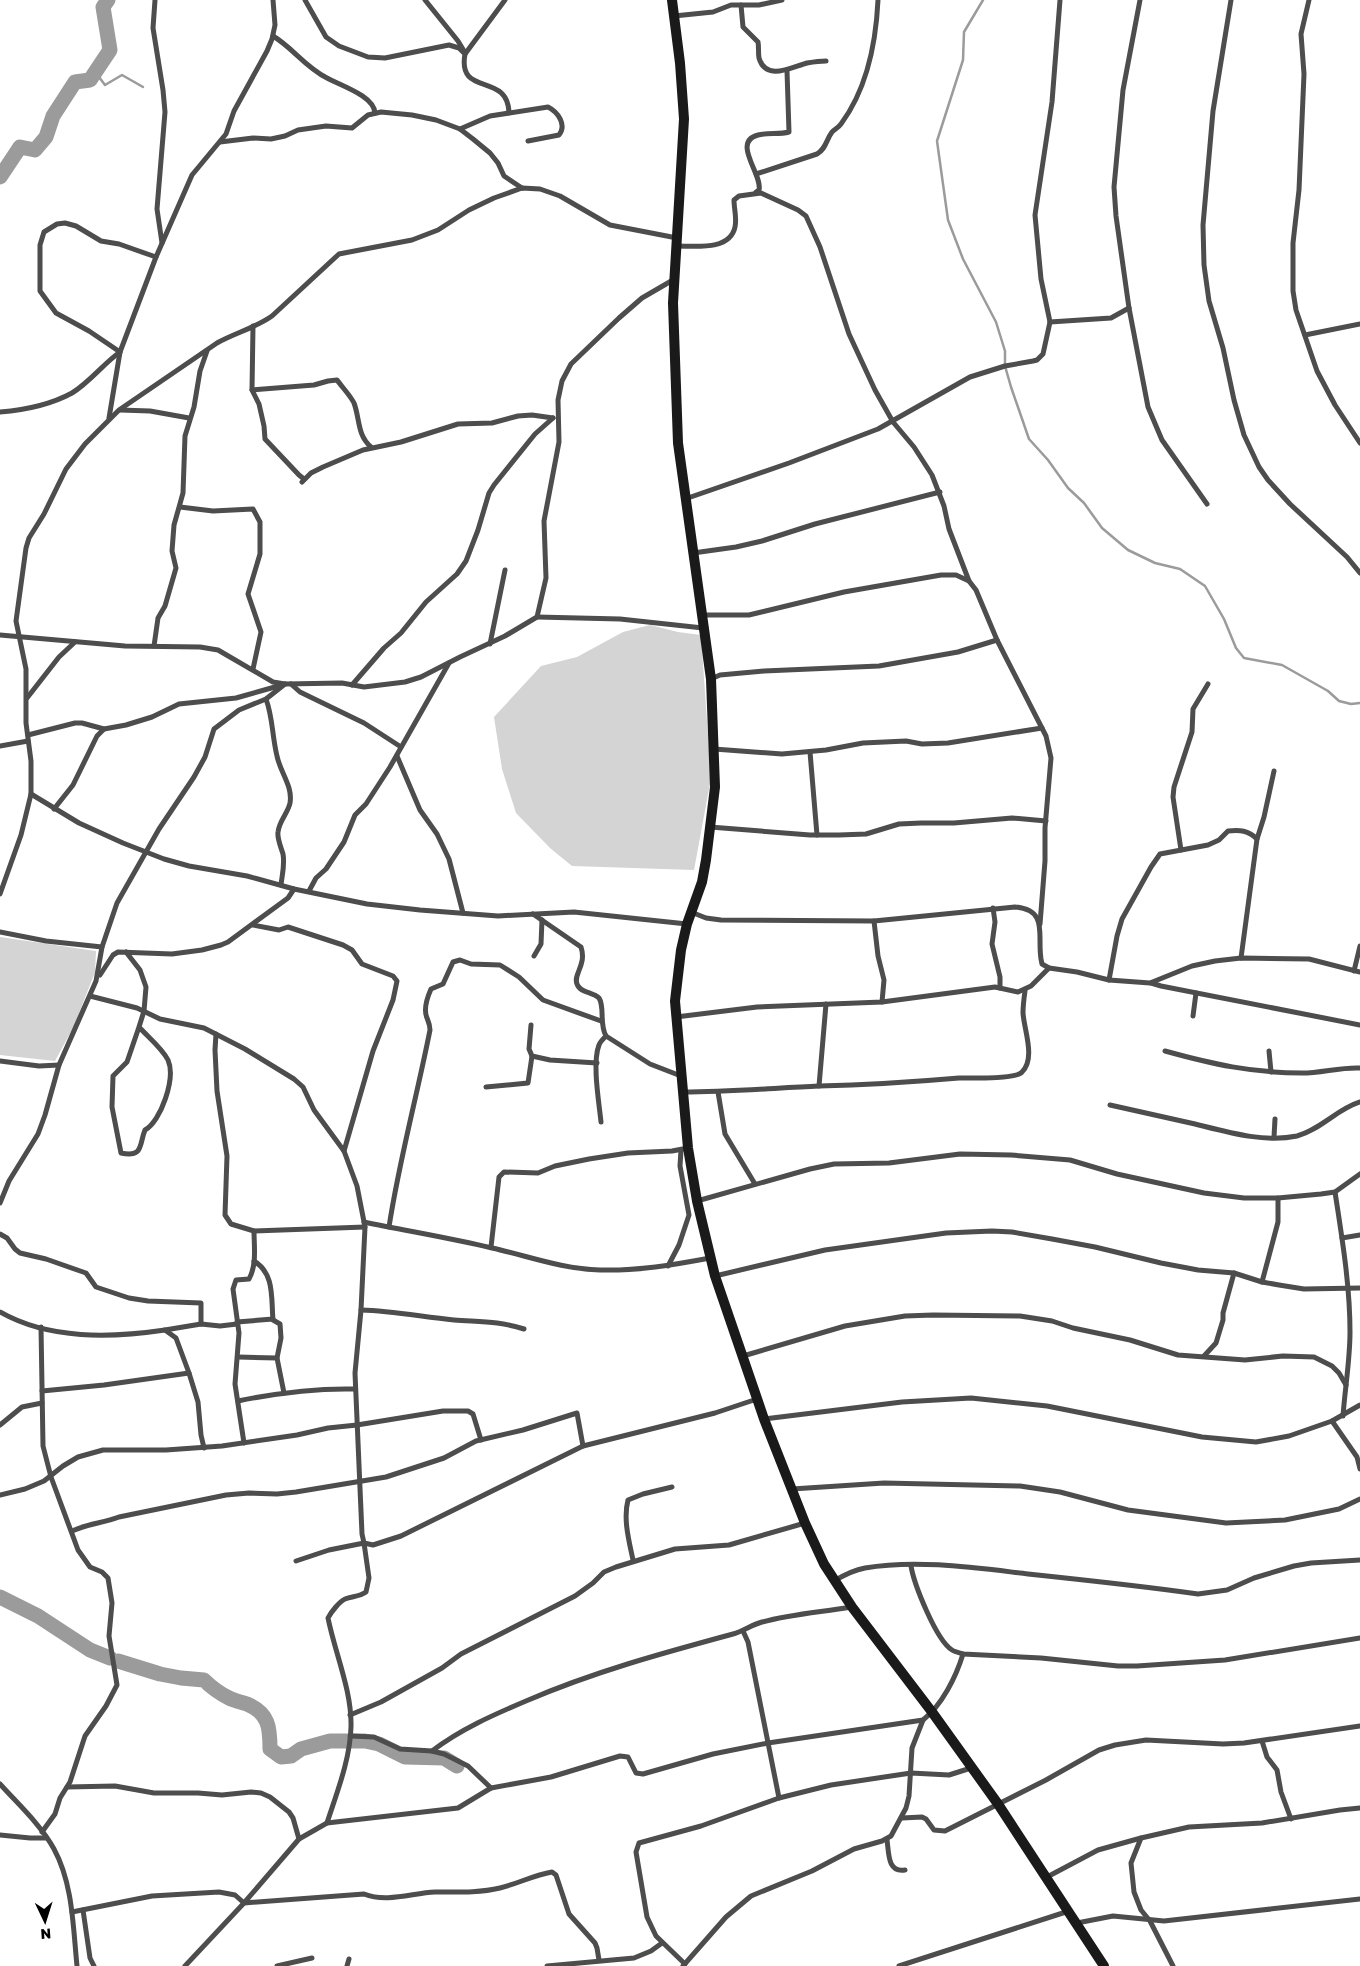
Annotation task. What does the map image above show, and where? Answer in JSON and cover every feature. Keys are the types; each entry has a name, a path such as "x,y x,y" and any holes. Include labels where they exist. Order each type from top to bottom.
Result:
{"street":[{"path":"155,0 153,28 165,112 157,209 162,243"},
{"path":"108,420 120,352 156,257 192,176 220,142 230,125 242,95 267,51 273,36 273,0"},
{"path":"305,0 326,37 339,46 368,57 385,58 449,45 459,48 465,54"},
{"path":"425,0 458,41 465,54"},
{"path":"505,0 465,54 463,64 465,73 474,80 500,90 506,96 510,112"},
{"path":"672,0 680,63 684,118 673,303 675,394 678,443 685,499 711,679 715,787 702,882 687,924 677,973 675,1017 681,1076 685,1149 715,1276 764,1419 814,1546 834,1581 852,1607 932,1712 998,1804 1104,1966"},
{"path":"674,16 713,12 731,5 759,5 782,0"},
{"path":"756,174 820,152 832,132 841,125 866,72 875,37 878,0"},
{"path":"685,499 861,436 893,422 959,382 998,368 1037,360 1043,354 1050,322 1041,279 1035,215 1052,102 1060,0"},
{"path":"1140,0 1123,90 1114,187 1116,216 1129,308 1148,407 1162,440 1207,504"},
{"path":"1231,0 1213,111 1203,225 1204,265 1209,301 1223,348 1234,400 1244,435 1259,467 1290,504 1347,557 1360,573"},
{"path":"1310,0 1300,34 1304,82 1299,190 1293,243 1292,273 1296,310 1324,387 1347,426 1360,443"},
{"path":"741,5 743,27 758,42 759,58 771,70 787,71 805,64 826,61"},
{"path":"273,36 287,45 307,66 319,74 370,100 375,108 375,113"},
{"path":"756,192 760,187 747,153 748,144 754,136 759,134 787,133 790,130 787,71"},
{"path":"460,129 490,116 548,107 555,110 560,118 562,127 559,135 528,141"},
{"path":"220,142 253,138 272,139 298,130 326,126 352,128 368,115 375,113 412,115 436,120 460,129 490,153 498,163 504,176 522,188"},
{"path":"0,894 21,835 31,794 26,669 20,638 16,628 29,538 44,514 70,463 108,420 119,410 207,350 235,333 272,316 339,254 412,240 438,230 469,210 494,198 522,188 540,189 554,194 610,224 677,242 714,244 729,239 735,228 734,200 739,196 756,192 798,210 806,216 820,247 849,334 875,390 893,422 914,447 932,475 940,492 949,529 970,581 976,590 997,640 1046,736 1052,758 1046,821 1040,927 1042,964 1049,968 1077,972 1109,980 1150,983 1360,1025"},
{"path":"120,352 89,331 56,313 40,291 40,245 44,232 57,224 65,223 76,226 101,241 119,244 156,257"},
{"path":"537,617 546,578 544,521 557,456 556,418 560,389 566,370 642,298 675,279"},
{"path":"1050,322 1111,318 1129,308"},
{"path":"1305,335 1360,324"},
{"path":"253,326 252,390 258,404 266,442 303,480 323,467 371,447 401,442 458,424 492,423 518,416 532,415 556,418"},
{"path":"154,646 158,618 164,606 176,568 172,551 174,525 183,493 183,448 189,418 194,406 200,371 207,350"},
{"path":"0,412 37,407 72,392 120,352"},
{"path":"252,390 337,380 354,403 361,434 365,442 371,447"},
{"path":"119,410 150,411 189,418"},
{"path":"352,685 384,648 401,633 426,602 457,574 478,530 487,499 494,485 536,434 556,418"},
{"path":"692,553 736,547 815,524 940,492"},
{"path":"180,507 212,511 253,509 258,515 260,554 248,594 261,632 252,669"},
{"path":"490,644 495,611 505,570"},
{"path":"701,615 749,614 844,592 941,575 956,575 970,581"},
{"path":"0,635 124,646 190,646 218,650 273,682 364,687 405,682 421,677 490,644 537,617 620,619 703,628"},
{"path":"711,679 720,675 764,671 879,666 958,652 997,640"},
{"path":"27,698 54,663 75,642"},
{"path":"309,891 316,878 326,869 344,842 356,814 378,787 449,663"},
{"path":"96,981 102,947 117,903 159,829 194,777 204,757 214,729 239,710 266,699 288,684"},
{"path":"28,735 75,722 104,729 126,725 152,717 179,704 236,698 288,684 300,692 364,723 402,747"},
{"path":"1180,850 1173,797 1174,787 1192,732 1193,710 1208,684"},
{"path":"266,699 272,715 277,757 289,785 290,796 290,805 281,820 278,833 284,866 281,885"},
{"path":"714,749 782,754 810,752 864,743 906,741 922,744 948,743 1042,728"},
{"path":"54,809 73,785 97,736 104,729"},
{"path":"0,746 28,741"},
{"path":"810,752 817,835"},
{"path":"396,756 420,810 437,834 449,858 463,913"},
{"path":"1242,958 1257,840 1274,771"},
{"path":"31,794 54,809 99,833 147,852 189,866 247,876 294,889 390,907 498,916 574,912 687,924"},
{"path":"710,827 817,835 866,834 899,824 954,823 1012,818 1046,821"},
{"path":"1109,980 1122,919 1160,854 1208,845 1219,840 1228,831 1243,830 1252,834 1257,840"},
{"path":"0,1203 9,1181 38,1134 59,1065 96,981 113,955 118,952 172,954 202,950 228,942 288,898 294,889"},
{"path":"691,912 706,918 721,920 874,921 1014,906 1032,911 1038,918 1040,927"},
{"path":"993,908 995,922 992,944 1000,977 1000,988"},
{"path":"533,914 581,947 584,954 583,962 576,978 577,985 582,990 598,997 601,1003 602,1029 606,1036 650,1064 681,1076"},
{"path":"534,956 541,944 542,920"},
{"path":"874,921 878,956 885,987 882,1002"},
{"path":"253,925 279,930 288,927 343,945 352,950 362,964 393,976 397,981 393,1000 373,1051 344,1151"},
{"path":"0,932 46,941 102,947"},
{"path":"1150,983 1192,966 1242,958 1308,959 1357,972 1360,946"},
{"path":"126,952 144,978 146,987 144,1011 127,1062 113,1076 113,1116 121,1153 126,1154 139,1151 142,1146 145,1130 152,1126 163,1106 168,1090 170,1067 168,1060 139,1027"},
{"path":"389,1227 398,1173 417,1096 430,1030 426,1000 431,990 443,984 453,962 460,960 470,964 500,965 520,977 543,1000 601,1021"},
{"path":"675,1017 757,1007 882,1002 1000,988 1018,992 1025,990 1049,968"},
{"path":"682,1092 857,1086 990,1076 1003,1077 1021,1074 1026,1067 1028,1056 1023,1015 1025,990"},
{"path":"1193,1016 1196,993"},
{"path":"90,996 144,1011 160,1019 195,1025 245,1049 299,1083 303,1087 320,1120 344,1151 354,1174 365,1224 355,1389 362,1534 369,1578 366,1592 361,1596 344,1599 328,1618 350,1714 350,1736 344,1771 327,1823"},
{"path":"819,1086 826,1004"},
{"path":"486,1087 528,1083 532,1056 529,1049 530,1024"},
{"path":"216,1034 217,1090 227,1156 225,1215 232,1224 254,1231 365,1224 389,1227 491,1247 556,1266 575,1268 622,1270 668,1266 710,1258"},
{"path":"601,1122 597,1063 599,1044 606,1036"},
{"path":"1270,1051 1271,1072"},
{"path":"1165,1052 1223,1067 1271,1072 1304,1073 1360,1068"},
{"path":"532,1056 550,1060 597,1063"},
{"path":"0,1061 39,1066 59,1065"},
{"path":"718,1092 725,1134 754,1184"},
{"path":"1110,1105 1229,1132 1274,1137 1297,1135 1309,1131 1341,1110 1360,1102"},
{"path":"1274,1137 1275,1119"},
{"path":"491,1247 499,1177 504,1172 538,1173 554,1166 589,1159 628,1153 685,1149"},
{"path":"668,1266 679,1245 689,1215 680,1166 685,1149"},
{"path":"697,1201 810,1168 834,1164 889,1163 960,1154 1011,1155 1070,1160 1117,1174 1204,1194 1244,1198 1278,1198 1335,1192 1360,1174"},
{"path":"1335,1192 1348,1289 1350,1334 1343,1416"},
{"path":"1262,1282 1278,1222 1278,1198"},
{"path":"244,1444 235,1373 239,1333 233,1289 236,1280 249,1279 254,1261 254,1231"},
{"path":"715,1276 825,1250 946,1233 982,1232 1027,1234 1095,1247 1161,1263 1198,1270 1234,1273 1262,1282 1304,1289 1360,1288"},
{"path":"0,1234 7,1238 15,1250 20,1253 46,1259 86,1273 96,1287 128,1298 148,1301 200,1303 201,1324"},
{"path":"1342,1238 1360,1235"},
{"path":"254,1261 262,1267 270,1280 273,1319"},
{"path":"1204,1356 1216,1343 1234,1273"},
{"path":"361,1310 389,1311 454,1320 505,1323 524,1330"},
{"path":"0,1312 12,1319 41,1327 74,1334 99,1336 165,1330 201,1324 220,1326 273,1319 280,1324 281,1338 278,1358 284,1394"},
{"path":"742,1356 845,1326 905,1316 1020,1316 1052,1321 1073,1328 1130,1340 1169,1353 1245,1360 1284,1356 1314,1357 1332,1366 1346,1384"},
{"path":"41,1327 44,1446 51,1477 78,1550 90,1567 102,1572 108,1578 112,1603 109,1636 116,1685 106,1706 85,1736 76,1765 60,1798 55,1814 42,1832"},
{"path":"165,1330 176,1338 189,1373 198,1402 204,1448"},
{"path":"238,1357 278,1358"},
{"path":"42,1391 104,1385 189,1373"},
{"path":"238,1401 331,1389 355,1389"},
{"path":"764,1419 902,1402 971,1398 1047,1406 1202,1437 1256,1442 1289,1436 1332,1421 1360,1405"},
{"path":"296,1561 329,1550 364,1543 373,1545 401,1536 583,1446 715,1413 757,1399"},
{"path":"0,1425 22,1407 42,1403"},
{"path":"0,1495 25,1489 51,1477 62,1466 90,1452 103,1450 166,1450 244,1444 328,1428 357,1425 443,1410 468,1411 473,1414 481,1440"},
{"path":"72,1530 86,1524 104,1523 119,1517 226,1495 296,1492 386,1477 444,1458 481,1440 523,1430 577,1413 583,1446"},
{"path":"1332,1421 1357,1457 1360,1469"},
{"path":"792,1489 884,1483 1020,1486 1060,1492 1128,1510 1226,1522 1284,1520 1339,1509 1360,1499"},
{"path":"633,1560 627,1527 626,1508 628,1500 643,1494 672,1488"},
{"path":"350,1714 380,1702 442,1668 461,1654 575,1596 604,1572 633,1560 675,1548 729,1545 805,1523"},
{"path":"834,1581 849,1572 863,1568 911,1566 976,1568 1198,1594 1227,1590 1254,1578 1294,1566 1360,1560"},
{"path":"911,1566 917,1592 942,1640 951,1650 963,1654 1137,1666 1225,1660 1360,1638"},
{"path":"432,1751 451,1737 483,1720 567,1683 669,1651 743,1631 748,1626 763,1621 852,1607"},
{"path":"743,1631 748,1642 779,1798"},
{"path":"185,1966 244,1903 299,1839 327,1823 458,1808 491,1788 551,1777 620,1756 628,1757 636,1773 643,1774 713,1754 768,1743 922,1720 932,1712 958,1671 963,1654"},
{"path":"922,1720 912,1748 910,1773 909,1796 902,1818 894,1832 886,1840 854,1850 812,1871 751,1896 726,1917 684,1965 662,1943 651,1927 644,1905 636,1852 640,1843 701,1826 779,1798 831,1785 910,1773 949,1775 973,1768"},
{"path":"902,1818 922,1817 926,1819 934,1830 941,1832 1046,1780 1099,1750 1115,1745 1146,1740 1223,1744 1262,1741 1329,1729 1360,1726"},
{"path":"350,1736 374,1737 400,1749 432,1751 456,1758 468,1766 491,1788"},
{"path":"1262,1741 1267,1757 1278,1770 1281,1792 1291,1819"},
{"path":"0,1784 42,1832 54,1849 64,1871 72,1912 77,1966"},
{"path":"67,1787 115,1786 154,1793 198,1793 222,1796 251,1792 261,1793 270,1796 289,1812 293,1818 299,1839"},
{"path":"1047,1877 1098,1850 1189,1827 1262,1823 1360,1808"},
{"path":"0,1835 46,1838"},
{"path":"1141,1838 1135,1850 1131,1872 1136,1900 1140,1910 1150,1921 1173,1966"},
{"path":"886,1840 890,1863 893,1869 898,1871 905,1870"},
{"path":"72,1912 152,1896 219,1892 235,1895 244,1903 364,1894 375,1898 389,1898 434,1892 480,1891 498,1888 552,1872 556,1876 568,1914 595,1943 598,1960"},
{"path":"1077,1923 1113,1916 1164,1921 1360,1898"},
{"path":"83,1910 90,1958 94,1966"},
{"path":"899,1966 1069,1911"},
{"path":"547,1966 643,1956 662,1943"},
{"path":"278,1966 312,1958"},
{"path":"347,1966 350,1959"}],"shaded area":[{"path":"650,625 701,635 711,778 694,870 572,866 550,848 516,813 502,769 494,717 541,666 577,657 623,632"},
{"path":"0,937 96,951 95,972 74,1026 55,1061 0,1055"}],"waterway":[{"path":"0,177 20,147 35,150 46,137 53,116 75,82 90,80 110,50 103,7 108,0"},
{"path":"983,0 964,32 963,60 937,141 948,220 963,259 996,322 1005,351 1005,366 1029,439 1048,460 1068,488 1084,503 1102,528 1128,550 1155,563 1180,569 1205,586 1224,619 1236,648 1244,658 1282,665 1328,691 1339,701 1351,704 1360,703"},
{"path":"96,73 105,85 122,75 143,87"},
{"path":"0,1597 38,1616 90,1650 110,1658"},
{"path":"118,1661 160,1674 204,1680 225,1696 254,1708 260,1712 267,1722 270,1734 270,1749 281,1757 291,1756 301,1749 330,1741 365,1741 379,1744 405,1757 444,1758 457,1766"}]}
